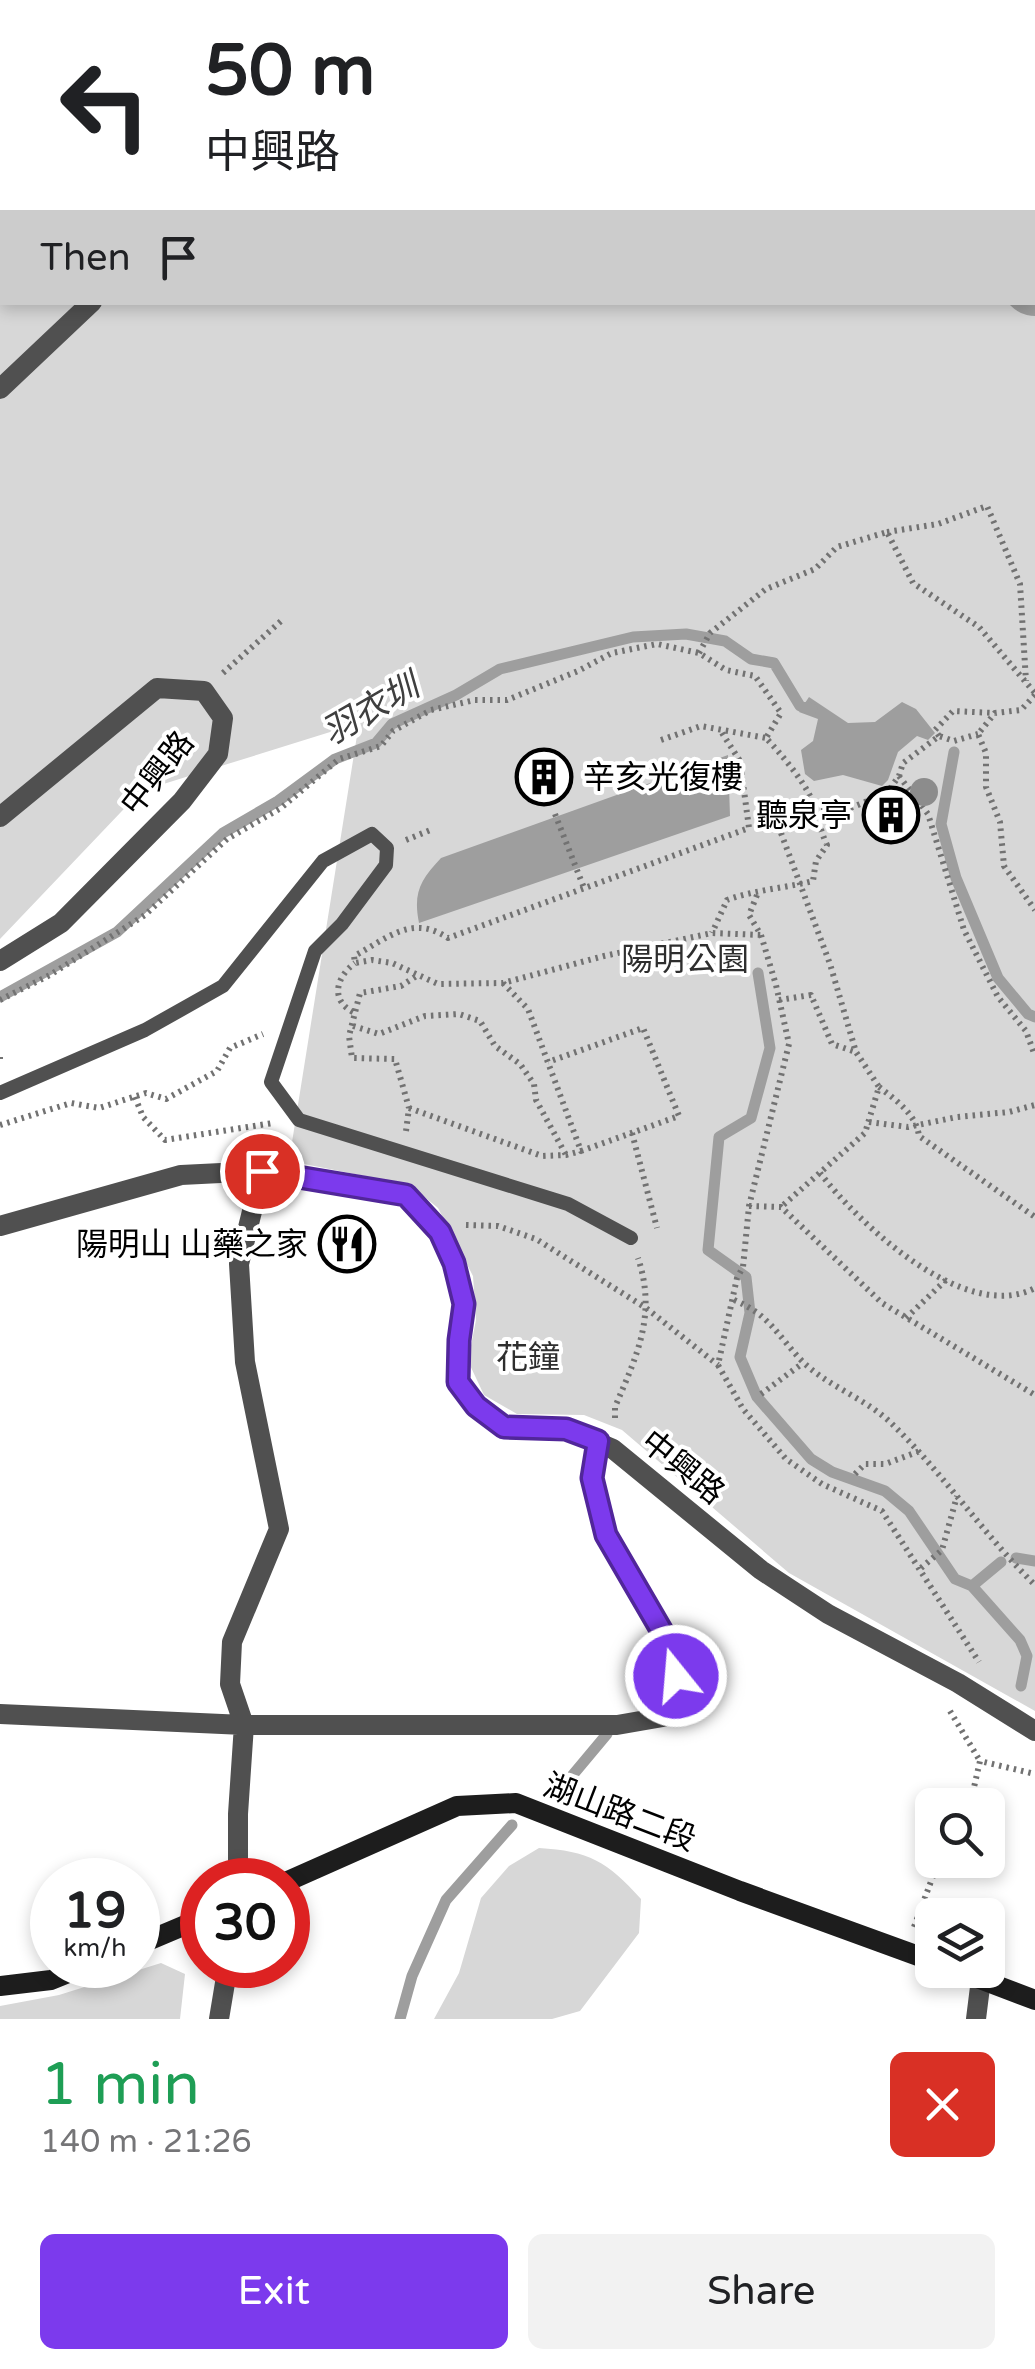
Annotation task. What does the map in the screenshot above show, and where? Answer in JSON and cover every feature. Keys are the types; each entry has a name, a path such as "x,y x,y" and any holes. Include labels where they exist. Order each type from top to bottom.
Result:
{"street":[{"path":"0,389 89,305"},
{"name":"中興路","path":"0,817 157,688 204,691 223,718 218,754 182,801 61,923 0,960"},
{"path":"238,1858 244,1725 230,1684 232,1642 279,1529 245,1362 238,1264 262,1171"},
{"name":"中興路","path":"0,1226 181,1174 262,1171 406,1195 440,1232 454,1263 464,1304 458,1382 476,1406 504,1427 566,1429 613,1449 761,1570 828,1614 958,1684 1035,1732"},
{"path":"0,1714 244,1725 616,1725 663,1718 677,1701 674,1652 606,1535 592,1478 598,1441"},
{"name":"湖山路二段","path":"310,1872 456,1806 516,1803 915,1955"},
{"path":"0,1986 30,1982"},
{"path":"219,2019 224,1988"},
{"path":"976,2019 980,1988"},
{"path":"1004,1988 1035,2000"}],"lane":[{"path":"0,1093 145,1030 224,986 323,861 372,834 386,848 386,866 342,924 315,950 271,1082 299,1120 568,1204 632,1238"}],"path":[{"path":"699,652 710,632 766,589 816,569 836,547 887,532 938,524 987,506 1020,584 1026,682"},
{"path":"887,532 913,583 979,627 1035,694 1021,710 953,711 935,730 939,736 954,741 978,734 995,713"},
{"path":"204,691 281,621"},
{"path":"0,1000 50,975 144,915 227,838 282,808 339,759 381,746 393,731 431,710 475,700 507,700 578,671 612,652 657,644 699,652 726,670 755,676 781,713 766,738"},
{"path":"662,740 702,726 766,738 782,754 814,806 815,820 827,845 816,861 813,881 728,900 712,933"},
{"path":"356,963 354,956 412,926 432,927 448,938 749,828 740,761 722,732"},
{"path":"978,734 986,753 986,787 1000,822 1004,866 1035,910"},
{"path":"814,806 842,811 886,793 900,776 903,763 939,736"},
{"path":"900,776 928,814 964,930 998,997 1026,1032 1035,1056"},
{"path":"555,814 584,888"},
{"path":"766,818 805,827 815,820"},
{"path":"781,833 830,964 856,1052 879,1088 917,1124 919,1136 1035,1217"},
{"path":"718,1365 737,1278 743,1267 749,1206 788,1044 760,935 749,914 758,894"},
{"path":"353,1012 342,1006 337,996 345,970 356,963 392,962 438,984 503,983 712,933 760,935"},
{"path":"403,1152 410,1108 396,1059 352,1058 349,1036 360,993 401,986 418,975"},
{"path":"503,983 528,1009 582,1151"},
{"path":"779,1000 811,995 832,1044 856,1052"},
{"path":"353,1026 379,1034 424,1016 459,1014 480,1021 495,1046 520,1064 534,1084 536,1100 566,1156"},
{"path":"0,1125 71,1103 99,1108 146,1093 166,1099 217,1070 230,1048 289,1022"},
{"path":"410,1108 542,1156 566,1156 679,1116 644,1028 548,1062"},
{"path":"781,1207 866,1133 879,1088"},
{"path":"135,1097 143,1117 165,1140 299,1120"},
{"path":"868,1122 908,1127 1035,1105"},
{"path":"632,1133 657,1228"},
{"path":"820,1173 870,1228 920,1266 983,1296 1019,1296 1035,1288"},
{"path":"749,1206 781,1207 882,1303 1035,1395"},
{"path":"456,1225 498,1226 536,1239 646,1308 718,1365 743,1408 786,1458 822,1484 882,1511 988,1676"},
{"path":"616,1427 615,1407 643,1342 648,1286 632,1238"},
{"path":"906,1318 947,1279"},
{"path":"734,1300 773,1324 803,1362 880,1413 920,1451 1005,1556 1035,1584"},
{"path":"743,1408 803,1362"},
{"path":"855,1474 865,1464 886,1464 920,1451"},
{"path":"844,1494 850,1483"},
{"path":"921,1568 942,1550 958,1494"},
{"path":"951,1707 950,1713 980,1760 1035,1774"},
{"path":"974,1788 980,1760"},
{"path":"905,1951 932,1878"}],"green space":[{"name":"陽明公園","path":"0,305 1035,305 1035,1711 789,1573 622,1430 584,1415 517,1414 484,1395 468,1361 476,1320 473,1276 438,1208 410,1185 289,1161 359,723 141,791 0,939"},
{"path":"539,1848 584,1855 618,1875 641,1899 639,1933 580,2011 552,2019 434,2019 459,1973 481,1898 509,1866"},
{"path":"160,1963 180,1972 180,1988 183,1988 180,2019 0,2019 0,2006 81,1988 160,1988"}],"shaded area":[{"path":"809,697 848,723 875,722 902,702 916,709 935,733 928,740 917,736 898,752 882,786 843,775 814,781 805,774 801,750 813,741 818,719 799,712"},
{"path":"728,755 730,816 419,923 420,888 441,858"}],"waterway":[{"name":"羽衣圳","path":"0,997 117,932 223,833 278,801 335,759 376,743 392,724 456,695 500,669 633,637 686,634 725,641 751,659 774,663 800,706 812,709"},
{"path":"954,752 941,824 956,878 998,978 1028,1014 1035,1017"},
{"path":"758,973 770,1048 751,1118 719,1137 708,1250 746,1277 750,1313 740,1357 757,1397 811,1459 832,1472 885,1491 909,1511 955,1579 972,1586 1020,1640 1027,1656 1021,1686"},
{"path":"1016,1558 1035,1561"},
{"path":"972,1586 1001,1562"},
{"path":"561,1789 607,1734"},
{"path":"400,2019 412,1976 446,1900 512,1825"}],"place":[{"name":"辛亥光復樓","path":"544,777"},
{"name":"聽泉亭","path":"891,815"},
{"name":"陽明山 山藥之家","path":"347,1244"}],"route":[{"path":"262,1171 406,1195 440,1232 454,1263 464,1304 458,1382 476,1406 504,1427 566,1429 598,1441 592,1478 606,1535 674,1652 676,1676"}],"park label":[{"name":"花鐘","path":"528,1357"}]}
